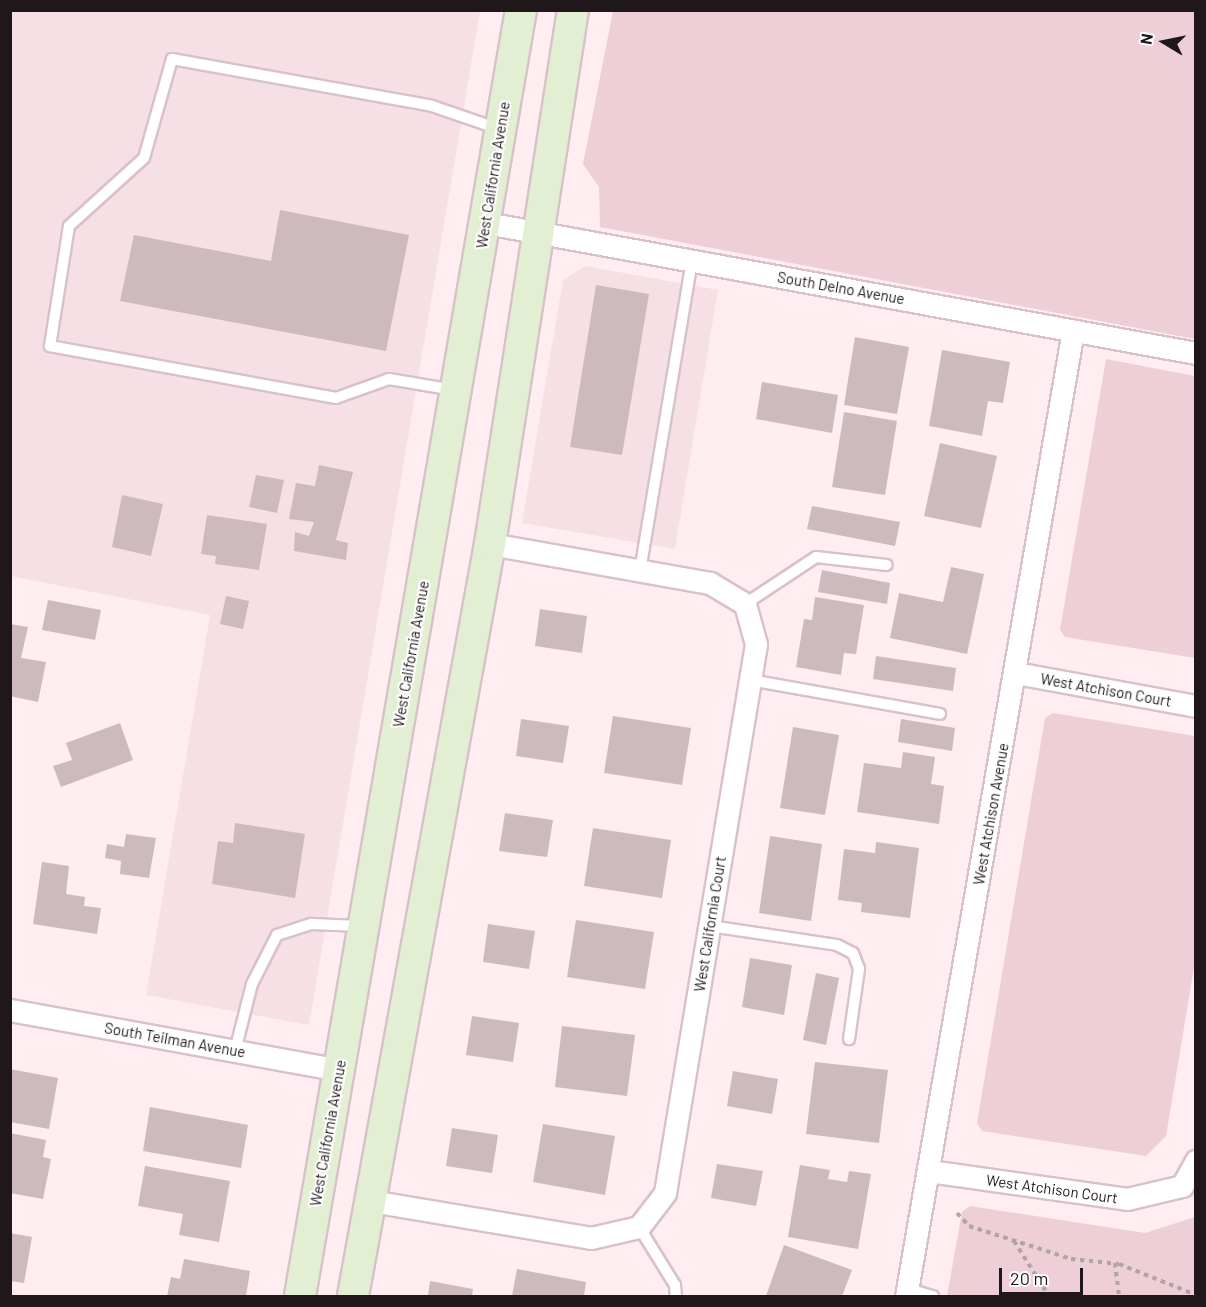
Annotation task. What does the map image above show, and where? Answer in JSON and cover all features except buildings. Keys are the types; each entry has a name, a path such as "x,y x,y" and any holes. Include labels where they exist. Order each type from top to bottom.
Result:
{"main road":[{"name":"West California Avenue","path":"300,1296 486,223 520,10"},
{"path":"353,1296 490,544 573,10"}],"street":[{"name":"South Delno Avenue","path":"486,223 1196,353"},
{"name":"West Atchison Avenue","path":"907,1293 1016,673 1073,330"},
{"path":"490,544 710,584 745,604"},
{"name":"West California Court","path":"639,1227 664,1193 710,926 756,644 745,604"},
{"name":"West Atchison Court","path":"1016,673 1196,706"},
{"name":"South Teilman Avenue","path":"10,1010 339,1070"},
{"name":"West Atchison Court","path":"929,1171 1127,1199 1182,1186 1196,1161"},
{"path":"371,1202 591,1238 639,1227"}],"lane":[{"path":"457,391 389,379 336,398 50,346 69,226 144,158 172,59 432,106 501,129"},
{"path":"640,571 692,260"},
{"path":"745,604 816,557 888,565"},
{"path":"750,680 940,714"},
{"path":"235,1051 252,984 277,935 311,924 364,926"},
{"path":"710,926 837,945 854,953 859,969 849,1039"},
{"path":"639,1227 675,1285 676,1296"},
{"path":"907,1293 933,1296"}],"path":[{"path":"957,1213 969,1226 1013,1241 1071,1259 1115,1263 1196,1294"},
{"path":"1013,1241 1049,1296"},
{"path":"1115,1263 1119,1296"}],"shaded area":[{"path":"10,11 480,11 309,1025 146,995 210,615 11,576"},
{"path":"613,11 1195,11 1195,339 600,227 599,187 583,164"},
{"path":"585,266 718,290 675,549 522,523 563,280"},
{"path":"1106,359 1195,376 1195,658 1065,637 1060,630"},
{"path":"1053,713 1195,736 1195,961 1166,1136 1146,1156 982,1131 977,1123 1045,718"},
{"path":"970,1206 1145,1233 1195,1217 1195,1296 947,1296 962,1212"}]}
